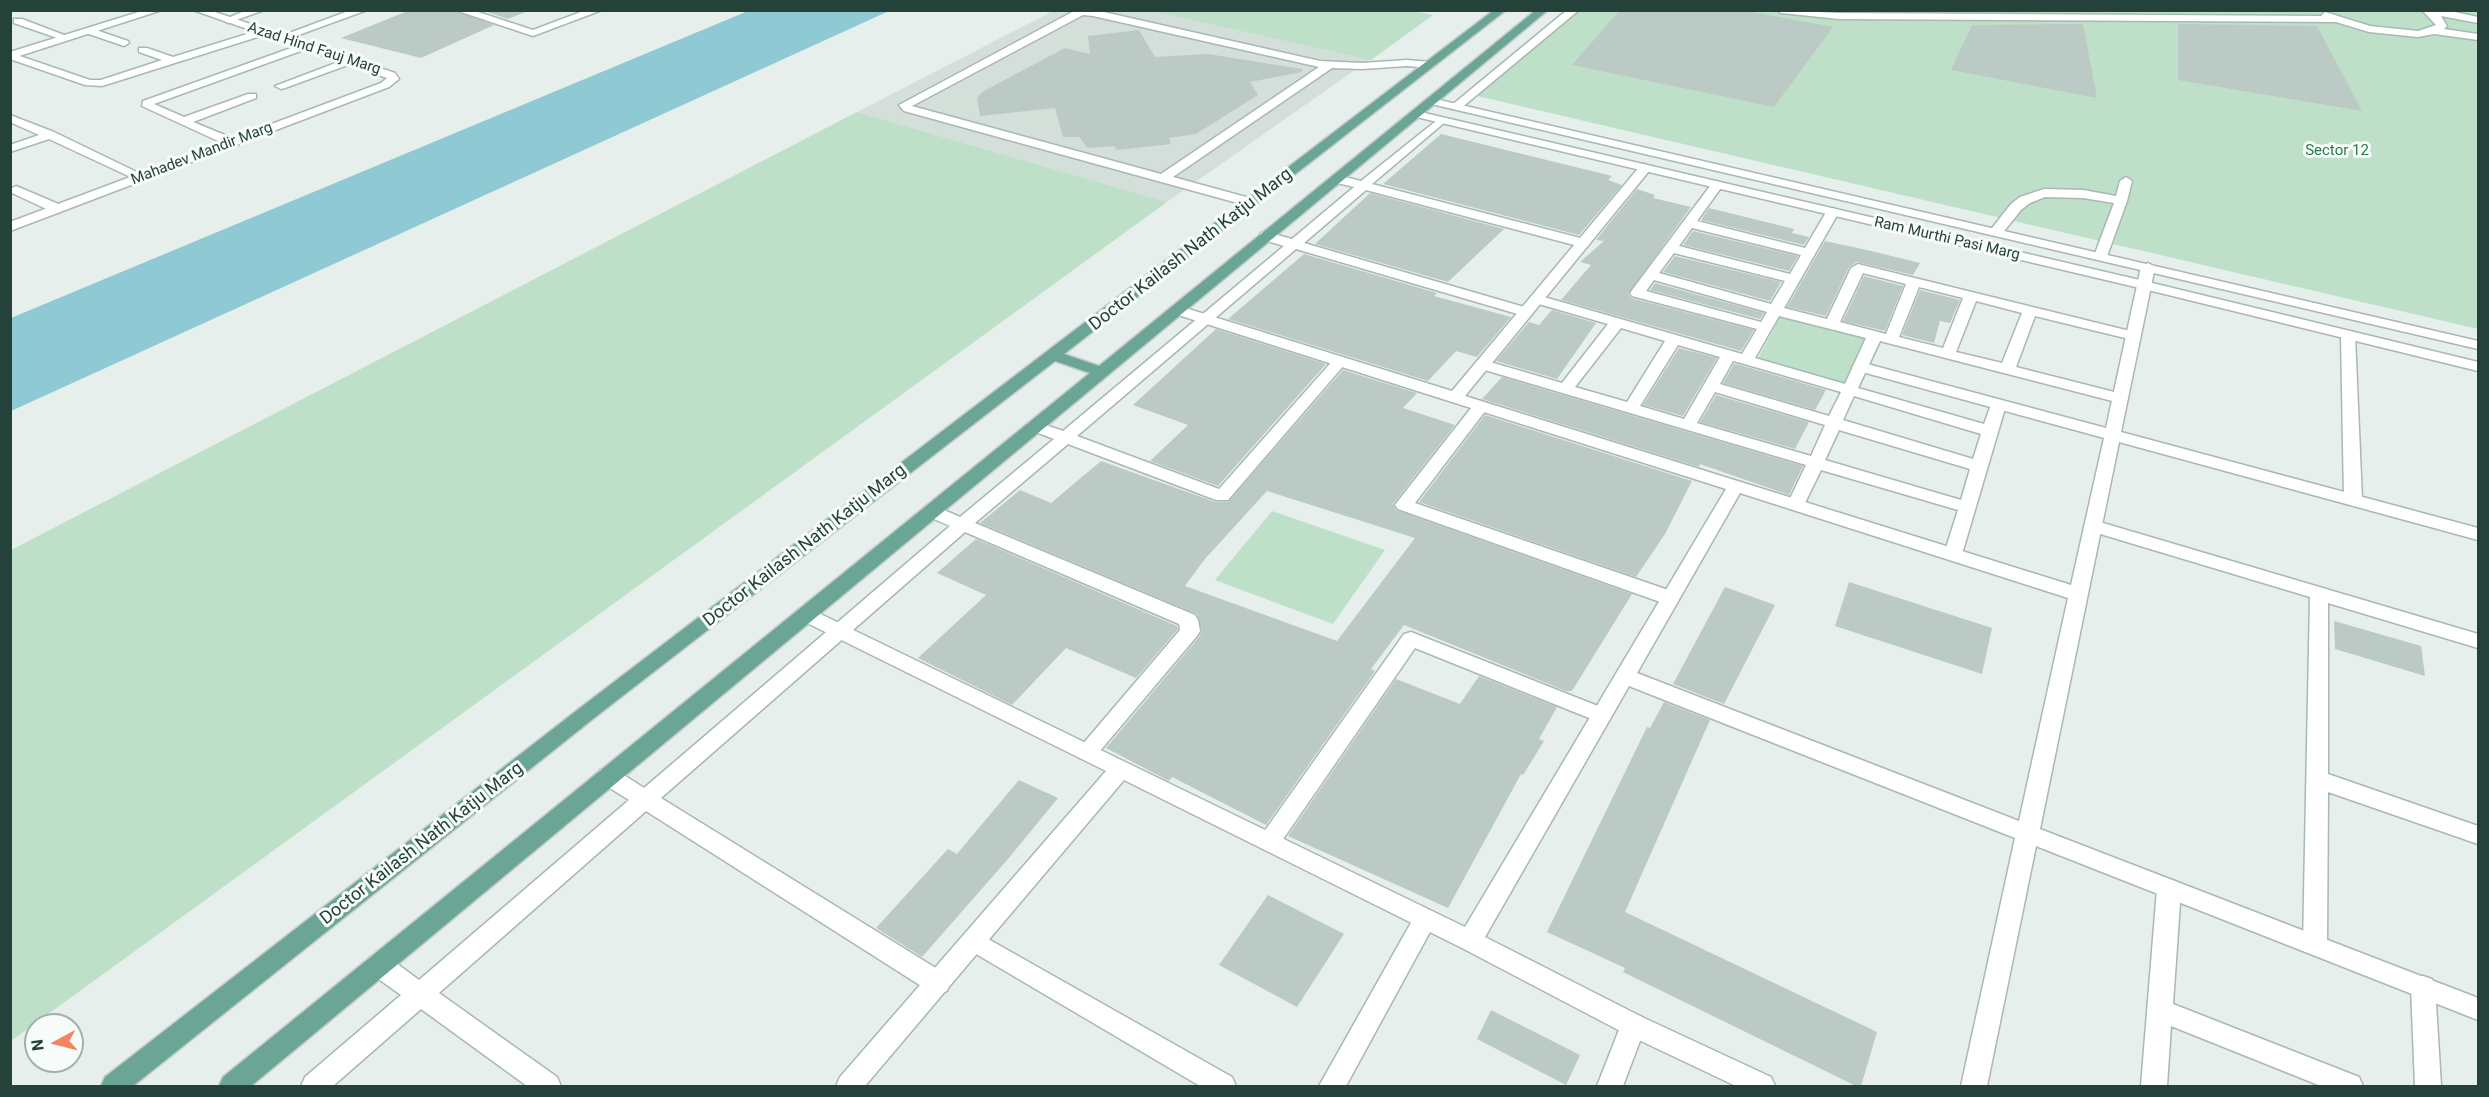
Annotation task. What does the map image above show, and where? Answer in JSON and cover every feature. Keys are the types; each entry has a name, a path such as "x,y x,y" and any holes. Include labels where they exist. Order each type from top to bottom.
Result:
{"main road":[{"name":"Doctor Kailash Nath Katju Marg","path":"114,1086 587,713 1501,10"},
{"name":"Doctor Kailash Nath Katju Marg","path":"232,1086 1543,10"},
{"path":"1054,355 1101,372"}],"street":[{"path":"11,56 157,10"},
{"name":"Azad Hind Fauj Marg","path":"198,10 391,75 393,79"},
{"path":"228,20 259,10"},
{"path":"280,38 362,10"},
{"path":"470,12 533,33 597,10"},
{"path":"1456,107 1574,10"},
{"path":"1780,10 1839,16 2334,19"},
{"path":"2318,10 2334,19 2369,29 2395,33 2434,31 2478,37"},
{"path":"2427,10 2439,19 2442,26 2434,31"},
{"path":"2427,10 2478,20"},
{"path":"1252,203 908,109 905,105 1081,12 1329,65 1362,66 1407,63 1431,66"},
{"path":"18,21 67,38"},
{"path":"90,31 124,43"},
{"path":"11,56 94,84 263,32"},
{"path":"233,143 148,106 147,103 305,46"},
{"path":"143,50 174,60"},
{"path":"281,86 349,61"},
{"path":"1162,178 1329,65"},
{"name":"Mahadev Mandir Marg","path":"10,227 385,85 393,79"},
{"path":"184,121 252,96"},
{"name":"Ram Murthi Pasi Marg","path":"1431,101 2101,256 2146,276 2348,335 2478,367"},
{"name":"Ram Murthi Pasi Marg","path":"1416,114 1833,212 2478,345"},
{"path":"10,118 141,177"},
{"path":"314,1086 963,524 1441,120"},
{"path":"10,149 50,135"},
{"path":"1455,398 1646,168"},
{"path":"1337,179 1583,243"},
{"path":"2101,256 2126,182"},
{"path":"1717,185 1637,292 1640,295 1765,327"},
{"path":"16,190 58,209"},
{"path":"1996,232 2016,207 2025,200 2044,194 2083,194 2121,201"},
{"path":"1746,360 1833,212"},
{"path":"1689,223 1808,253"},
{"path":"1266,236 1526,312"},
{"path":"1671,248 1793,279"},
{"path":"1832,324 1858,268 2133,336"},
{"path":"1651,275 1775,310 2120,398"},
{"path":"1974,1086 2146,276"},
{"path":"1892,339 1914,281"},
{"path":"1948,354 1971,295"},
{"path":"1537,299 1990,431"},
{"path":"1177,310 2078,594"},
{"path":"2008,369 2030,310"},
{"path":"1566,389 1617,322"},
{"path":"1796,505 1875,335"},
{"path":"2348,335 2353,500"},
{"path":"1631,408 1674,339"},
{"path":"1688,425 1728,355"},
{"path":"1034,426 1222,496 1340,361"},
{"path":"1483,365 1966,507"},
{"path":"1860,368 2478,534"},
{"path":"1710,386 1979,466"},
{"path":"1953,554 1998,405"},
{"path":"1481,406 1404,505 1670,598"},
{"path":"1470,941 1736,486"},
{"path":"931,511 1188,620 1190,631 1087,752"},
{"path":"2093,526 2478,641"},
{"path":"2315,945 2319,593"},
{"path":"806,614 1470,941 1633,1025 1762,1086"},
{"path":"1269,842 1411,639 1601,715"},
{"path":"1624,676 2478,1009"},
{"path":"849,1086 1121,769"},
{"path":"608,776 938,983"},
{"path":"2316,779 2478,835"},
{"path":"2154,1086 2169,889"},
{"path":"1332,1086 1425,919"},
{"path":"974,940 1223,1086"},
{"path":"380,965 548,1086"},
{"path":"2423,987 2428,1086"},
{"path":"2160,1010 2350,1086"},
{"path":"1610,1086 1633,1025"}],"shaded area":[{"path":"1410,10 1433,15 1167,202 857,112 1053,11"}],"green space":[{"path":"1153,11 1410,11 1433,15 1371,60"},
{"name":"Sector 12","path":"1576,11 2478,11 2478,329 1477,96"},
{"path":"857,112 1167,202 50,1013 24,1013 24,1032 11,1041 11,550"},
{"path":"1782,313 1867,335 1845,385 1757,360"},
{"path":"1272,511 1385,550 1333,624 1215,580"}],"water":[{"path":"748,11 889,11 11,411 11,318"}],"building":[{"path":"410,10 453,10 494,25 421,58 341,38"},
{"path":"481,10 528,10 528,11 508,19"},
{"path":"1620,10 1741,10 1833,27 1774,107 1572,65"},
{"path":"2083,24 2097,98 1951,70 1972,25"},
{"path":"2178,24 2317,26 2362,111 2178,80"},
{"path":"1139,30 1155,57 1208,54 1302,69 1302,72 1250,82 1258,95 1196,134 1169,138 1171,144 1117,150 1114,146 1088,148 1079,137 1063,137 1055,108 980,116 977,98 982,92 1065,48 1090,54 1088,36"},
{"path":"1441,134 1612,176 1608,180 1622,185 1579,235 1383,184"},
{"path":"1637,189 1655,195 1653,198 1691,207 1628,294 1631,298 1754,330 1741,351 1561,300 1591,265 1580,262 1604,241 1596,240"},
{"path":"1370,193 1504,229 1448,282 1315,244"},
{"path":"1709,208 1794,229 1792,233 1809,237 1804,245 1701,220"},
{"path":"1693,231 1798,256 1789,271 1683,245"},
{"path":"1825,241 1920,263 1913,275 1857,262 1849,267 1826,316 1787,307"},
{"path":"1304,254 1437,293 1434,296 1511,317 1477,357 1456,351 1428,381 1228,319"},
{"path":"1675,256 1781,282 1770,301 1663,272"},
{"path":"1864,276 1903,286 1885,331 1843,321"},
{"path":"1655,283 1764,313 1760,319 1650,290"},
{"path":"1920,290 1960,300 1950,323 1940,321 1934,343 1902,335"},
{"path":"1552,310 1596,323 1557,379 1496,361 1529,322 1539,325"},
{"path":"1216,329 1326,364 1218,486 1150,461 1188,425 1133,405"},
{"path":"1679,348 1717,358 1683,416 1643,405"},
{"path":"1734,364 1826,390 1815,410 1723,383"},
{"path":"1343,370 1417,393 1403,408 1455,425 1393,504 1396,510 1632,594 1572,691 1566,691 1404,625 1371,669 1375,671 1266,825 1172,777 1169,781 1106,748 1199,637 1202,631 1197,614 980,523 1020,490 1051,503 1101,461 1215,502 1228,502","holes":["1267,491 1415,538 1337,641 1185,586 1204,560"]},
{"path":"1502,377 1803,466 1789,495 1700,464 1699,467 1482,399"},
{"path":"1716,395 1809,422 1795,449 1700,422"},
{"path":"1485,415 1692,481 1665,534 1636,577 1419,502"},
{"path":"976,539 1177,626 1178,629 1136,678 1066,648 1012,705 918,658 986,595 937,573"},
{"path":"1849,582 1992,628 1982,674 1835,626"},
{"path":"1725,587 1775,605 1724,704 1673,684"},
{"path":"2334,621 2421,646 2425,676 2335,649"},
{"path":"1479,676 1557,707 1539,739 1544,741 1523,775 1521,774 1448,908 1288,836 1396,679 1460,704"},
{"path":"1664,702 1710,720 1625,912 1877,1032 1861,1086 1856,1086 1623,972 1625,968 1547,932 1647,727 1650,728"},
{"path":"1019,780 1058,798 922,957 876,928 948,849 957,854"},
{"path":"1268,895 1344,934 1297,1007 1219,965"},
{"path":"1491,1010 1580,1055 1566,1085 1477,1039"}]}
